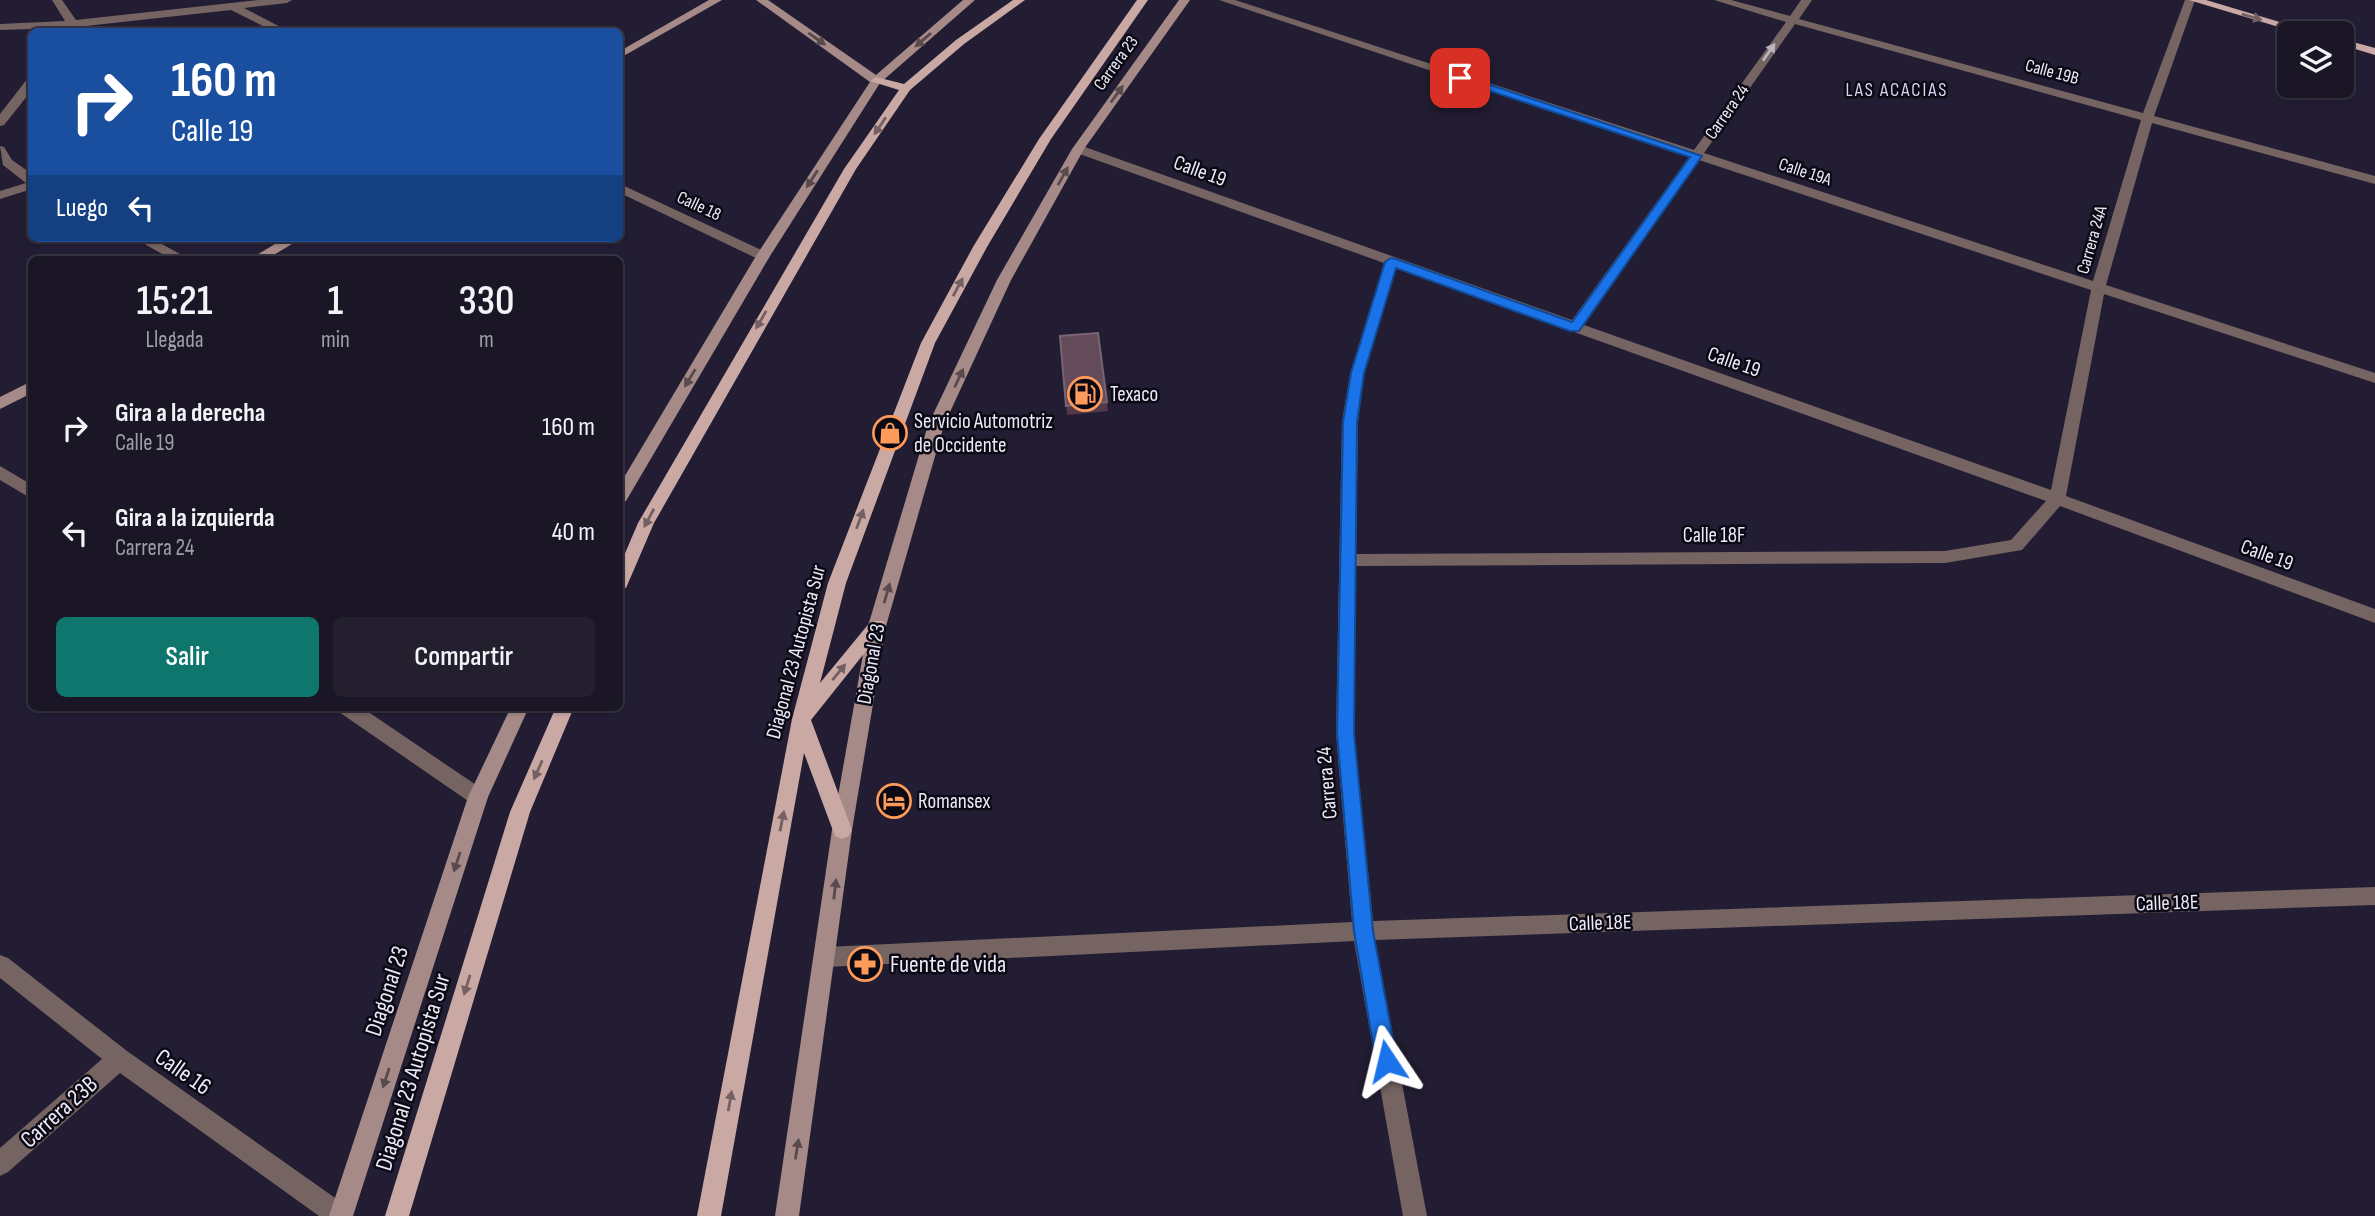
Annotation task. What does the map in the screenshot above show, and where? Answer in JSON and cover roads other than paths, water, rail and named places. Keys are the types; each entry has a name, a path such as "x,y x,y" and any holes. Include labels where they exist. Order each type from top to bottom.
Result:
{"main road":[{"path":"623,576 646,523 850,169 906,88 960,41 1020,0"},
{"name":"Carrera 23","path":"1045,139 1143,0"},
{"path":"2192,0 2277,24"},
{"path":"2354,46 2375,52"},
{"path":"876,81 906,88"},
{"name":"Diagonal 23 Autopista Sur","path":"709,1216 801,719 837,583 928,343 979,247 1045,139"},
{"path":"842,830 801,719 877,626"},
{"name":"Diagonal 23 Autopista Sur","path":"397,1216 520,812 563,711"}],"street":[{"path":"57,0 71,28"},
{"path":"0,27 71,28 287,0"},
{"path":"623,53 717,0"},
{"path":"761,0 876,81"},
{"path":"623,492 763,256 876,81 970,0"},
{"name":"Carrera 23","path":"1078,149 1185,0"},
{"name":"Calle 19A","path":"1224,0 1696,156 2099,285 2375,378"},
{"name":"Calle 19B","path":"1719,0 2375,180"},
{"name":"Carrera 24","path":"1574,328 1807,0"},
{"name":"Carrera 24A","path":"2057,499 2099,285 2148,116 2192,0"},
{"path":"233,7 277,28"},
{"path":"0,122 28,86"},
{"name":"Calle 19","path":"1078,149 2057,499 2375,616"},
{"name":"Diagonal 23","path":"787,1216 842,830 877,626 936,425 1004,280 1078,149"},
{"path":"0,150 7,162 28,180"},
{"path":"0,195 28,184"},
{"name":"Calle 18","path":"623,189 763,256"},
{"path":"149,242 176,256"},
{"path":"262,256 288,242"},
{"name":"Carrera 24","path":"1391,262 1357,373 1350,422 1345,733 1363,931 1415,1216"},
{"path":"0,404 28,388"},
{"path":"0,472 28,491"},
{"name":"Calle 18F","path":"1349,560 1945,557 2016,546 2057,499"},
{"path":"352,711 478,797"},
{"name":"Diagonal 23","path":"340,1216 478,797 518,711"},
{"name":"Calle 18E","path":"826,957 1363,931 2375,896"},
{"name":"Calle 16","path":"0,965 119,1059 340,1216"},
{"name":"Carrera 23B","path":"0,1164 119,1059"}],"place":[{"name":"Texaco","path":"1085,394"},
{"name":"Servicio Automotriz de Occidente","path":"890,433"},
{"name":"Romansex","path":"894,801"},
{"name":"Fuente de vida","path":"865,964"}],"district":[{"name":"LAS ACACIAS","path":"1897,90"}]}
